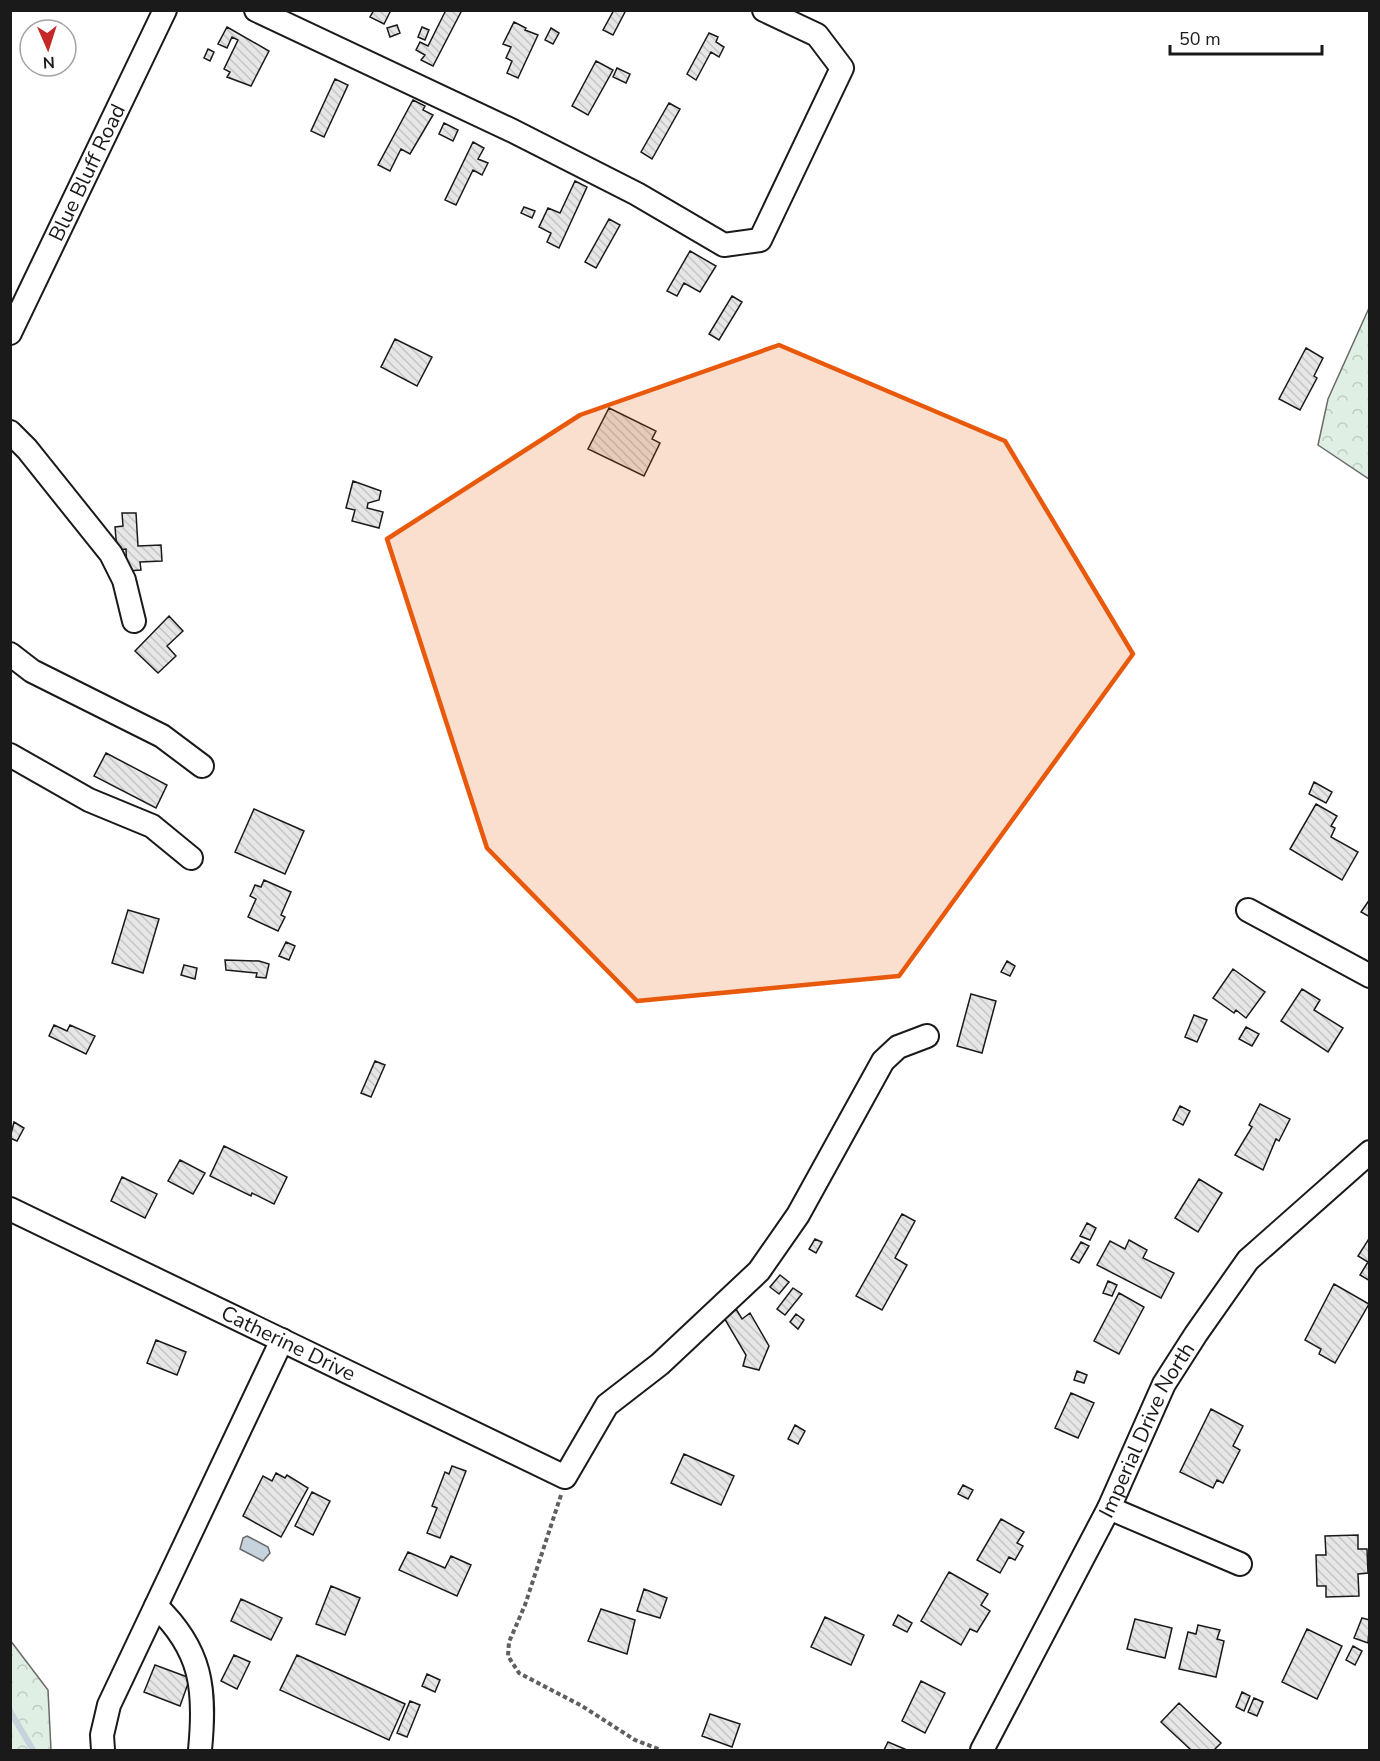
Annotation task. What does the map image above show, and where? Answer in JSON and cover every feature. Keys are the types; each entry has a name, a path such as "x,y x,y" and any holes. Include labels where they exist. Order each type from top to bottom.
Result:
{"street":[{"name":"Blue Bluff Road","path":"10,333 165,10"},
{"path":"256,10 523,136 637,194 724,245 760,240 842,68 817,35 764,10"},
{"path":"10,432 27,449 111,554 124,580 134,621"},
{"path":"10,654 41,676 162,736 202,766"},
{"path":"10,755 89,800 152,826 191,858"},
{"path":"1248,910 1370,976"},
{"path":"565,1477 607,1405 660,1364 759,1271 798,1215 883,1061 898,1047 927,1036"},
{"name":"Imperial Drive North","path":"982,1750 1109,1508 1164,1384 1248,1260 1370,1152"},
{"name":"Catherine Drive","path":"10,1209 565,1477"},
{"path":"103,1750 102,1735 109,1705 282,1340"},
{"path":"1109,1508 1240,1564"},
{"path":"156,1606 178,1626 197,1668 202,1689 204,1717 200,1750"}],"path":[{"path":"565,1477 525,1605 509,1642 508,1656 519,1673 582,1706 635,1740 661,1750"}],"highlighted area":[{"path":"779,345 1005,441 1133,654 899,976 637,1001 487,848 387,539 580,415"}],"green space":[{"path":"1369,308 1369,479 1318,445 1328,399"},
{"path":"10,1640 48,1690 51,1750 11,1750"}],"shaded area":[{"path":"247,1536 268,1547 270,1553 263,1561 240,1549 243,1538"}],"building":[{"path":"374,10 391,10 384,24 370,17"},
{"path":"446,10 462,10 433,66 421,60 425,55 416,50 420,42 428,46"},
{"path":"614,10 626,10 613,35 603,30"},
{"path":"514,22 538,35 518,78 507,73 512,61 506,58 511,47 503,44"},
{"path":"397,25 400,33 390,37 387,28"},
{"path":"227,27 269,51 251,86 227,77 230,72 224,69 238,40 232,37 227,48 218,44"},
{"path":"422,27 429,30 425,40 418,37"},
{"path":"551,28 559,33 553,44 545,40"},
{"path":"709,33 718,37 716,42 724,47 719,57 711,52 696,80 687,74"},
{"path":"208,49 214,52 210,61 204,58"},
{"path":"596,61 613,70 588,115 572,106"},
{"path":"617,68 630,74 626,83 613,77"},
{"path":"335,79 348,85 324,137 311,131"},
{"path":"413,100 425,106 423,110 433,115 410,154 401,149 390,171 378,165"},
{"path":"669,103 680,109 652,159 641,152"},
{"path":"444,123 458,130 453,141 439,134"},
{"path":"473,142 484,148 478,159 488,163 482,175 473,170 456,205 445,200"},
{"path":"575,181 587,187 559,248 547,242 551,233 539,227 548,208 560,213"},
{"path":"524,207 535,211 532,218 521,213"},
{"path":"609,219 620,225 596,268 585,262"},
{"path":"690,251 716,266 700,292 684,283 677,296 667,291"},
{"path":"732,296 742,302 719,340 709,334"},
{"path":"395,339 432,357 417,386 381,367"},
{"path":"1306,348 1323,358 1314,376 1317,378 1300,410 1279,399"},
{"path":"609,408 656,431 652,439 660,443 644,476 588,449"},
{"path":"353,481 381,491 379,500 368,503 367,508 383,512 379,528 352,521 355,510 346,508"},
{"path":"122,513 136,513 138,546 161,545 162,561 140,562 141,570 127,571 126,549 117,550 115,527 123,526"},
{"path":"169,616 183,631 167,646 176,656 158,673 135,651"},
{"path":"106,753 167,785 156,808 94,776"},
{"path":"1314,782 1332,792 1326,803 1309,794"},
{"path":"1316,804 1337,816 1331,826 1335,828 1331,837 1358,852 1342,880 1290,849"},
{"path":"254,809 304,831 285,874 235,852"},
{"path":"264,880 291,892 281,915 285,917 278,931 248,917 256,899 250,896 255,885 261,887"},
{"path":"1370,899 1370,917 1361,912"},
{"path":"128,910 159,919 143,973 112,963"},
{"path":"286,942 295,946 289,960 279,956"},
{"path":"225,960 259,961 269,964 266,978 256,977 257,973 226,970"},
{"path":"1007,961 1015,966 1010,976 1001,972"},
{"path":"184,965 197,968 195,979 181,975"},
{"path":"1233,969 1265,992 1246,1018 1236,1010 1234,1013 1213,998"},
{"path":"1302,989 1320,1000 1314,1010 1343,1028 1328,1052 1281,1021"},
{"path":"971,994 996,1001 982,1053 957,1046"},
{"path":"1194,1015 1207,1020 1197,1042 1185,1037"},
{"path":"54,1025 67,1031 70,1025 95,1036 86,1054 49,1036"},
{"path":"1246,1027 1259,1034 1252,1046 1239,1039"},
{"path":"375,1061 385,1065 371,1097 361,1093"},
{"path":"1260,1104 1290,1119 1279,1141 1276,1139 1263,1170 1235,1155 1252,1127 1249,1125"},
{"path":"1180,1106 1190,1111 1183,1125 1173,1120"},
{"path":"14,1122 24,1128 17,1141 10,1138"},
{"path":"224,1146 287,1177 274,1204 252,1193 251,1196 210,1176"},
{"path":"180,1160 205,1173 193,1194 168,1181"},
{"path":"122,1177 157,1194 145,1218 111,1201"},
{"path":"1199,1179 1222,1193 1198,1232 1175,1218"},
{"path":"902,1214 915,1221 895,1258 907,1265 882,1310 856,1296"},
{"path":"1087,1223 1096,1228 1090,1240 1080,1236"},
{"path":"1370,1237 1370,1281 1360,1275 1368,1262 1358,1256"},
{"path":"815,1239 822,1242 816,1253 809,1249"},
{"path":"1129,1240 1147,1250 1143,1258 1174,1273 1161,1298 1097,1265 1110,1241 1125,1249"},
{"path":"1081,1242 1089,1246 1079,1263 1071,1259"},
{"path":"780,1275 789,1282 779,1294 770,1287"},
{"path":"1108,1281 1117,1285 1112,1296 1103,1293"},
{"path":"1334,1284 1369,1304 1335,1363 1319,1354 1321,1349 1305,1340"},
{"path":"793,1288 802,1294 785,1315 777,1309"},
{"path":"1119,1293 1144,1307 1119,1354 1094,1341"},
{"path":"736,1309 742,1319 750,1313 769,1346 759,1370 743,1366 746,1355 723,1316"},
{"path":"796,1314 804,1320 798,1329 790,1322"},
{"path":"156,1340 186,1352 177,1375 147,1363"},
{"path":"1077,1371 1087,1375 1084,1383 1074,1380"},
{"path":"1071,1393 1094,1403 1078,1438 1055,1428"},
{"path":"1211,1409 1243,1426 1233,1446 1240,1450 1223,1483 1217,1480 1213,1488 1180,1472"},
{"path":"795,1425 805,1431 798,1444 788,1439"},
{"path":"684,1454 734,1476 721,1505 671,1483"},
{"path":"452,1466 466,1471 440,1538 427,1533 437,1508 432,1506 445,1472 449,1474"},
{"path":"276,1473 285,1478 287,1475 308,1488 281,1537 243,1516 263,1476 272,1481"},
{"path":"963,1485 973,1490 968,1499 958,1494"},
{"path":"312,1492 330,1501 313,1535 295,1526"},
{"path":"1001,1519 1024,1532 1017,1543 1023,1546 1015,1560 1009,1557 1000,1573 977,1560"},
{"path":"1358,1535 1358,1549 1367,1549 1368,1573 1358,1574 1359,1596 1326,1597 1326,1586 1317,1586 1316,1555 1326,1555 1325,1536"},
{"path":"408,1552 445,1568 451,1556 471,1565 457,1596 399,1570"},
{"path":"949,1572 988,1594 981,1605 990,1611 977,1632 970,1629 961,1645 921,1621"},
{"path":"331,1586 360,1598 345,1635 316,1624"},
{"path":"644,1589 667,1598 660,1618 637,1611"},
{"path":"241,1599 282,1618 271,1640 231,1621"},
{"path":"601,1609 635,1620 627,1654 588,1641"},
{"path":"898,1615 912,1623 907,1632 893,1625"},
{"path":"825,1617 864,1635 851,1665 811,1647"},
{"path":"1362,1618 1370,1620 1368,1643 1354,1638"},
{"path":"1135,1619 1172,1628 1165,1658 1127,1649"},
{"path":"1198,1625 1220,1630 1217,1639 1224,1641 1216,1677 1179,1669 1188,1632 1196,1634"},
{"path":"1307,1629 1342,1646 1317,1699 1282,1682"},
{"path":"1353,1646 1362,1651 1355,1665 1346,1660"},
{"path":"234,1655 250,1662 237,1689 221,1681"},
{"path":"297,1655 405,1704 389,1740 280,1690"},
{"path":"155,1665 190,1678 180,1706 144,1692"},
{"path":"427,1674 440,1680 435,1692 422,1686"},
{"path":"921,1681 945,1693 925,1733 902,1721"},
{"path":"1242,1692 1250,1696 1244,1711 1236,1707"},
{"path":"1254,1698 1263,1702 1257,1716 1248,1712"},
{"path":"410,1701 420,1705 407,1737 397,1733"},
{"path":"1179,1703 1221,1743 1214,1750 1191,1750 1161,1722"},
{"path":"710,1714 740,1724 732,1747 702,1736"},
{"path":"888,1742 907,1750 884,1750"}],"waterway":[{"path":"10,1711 33,1750"}]}
